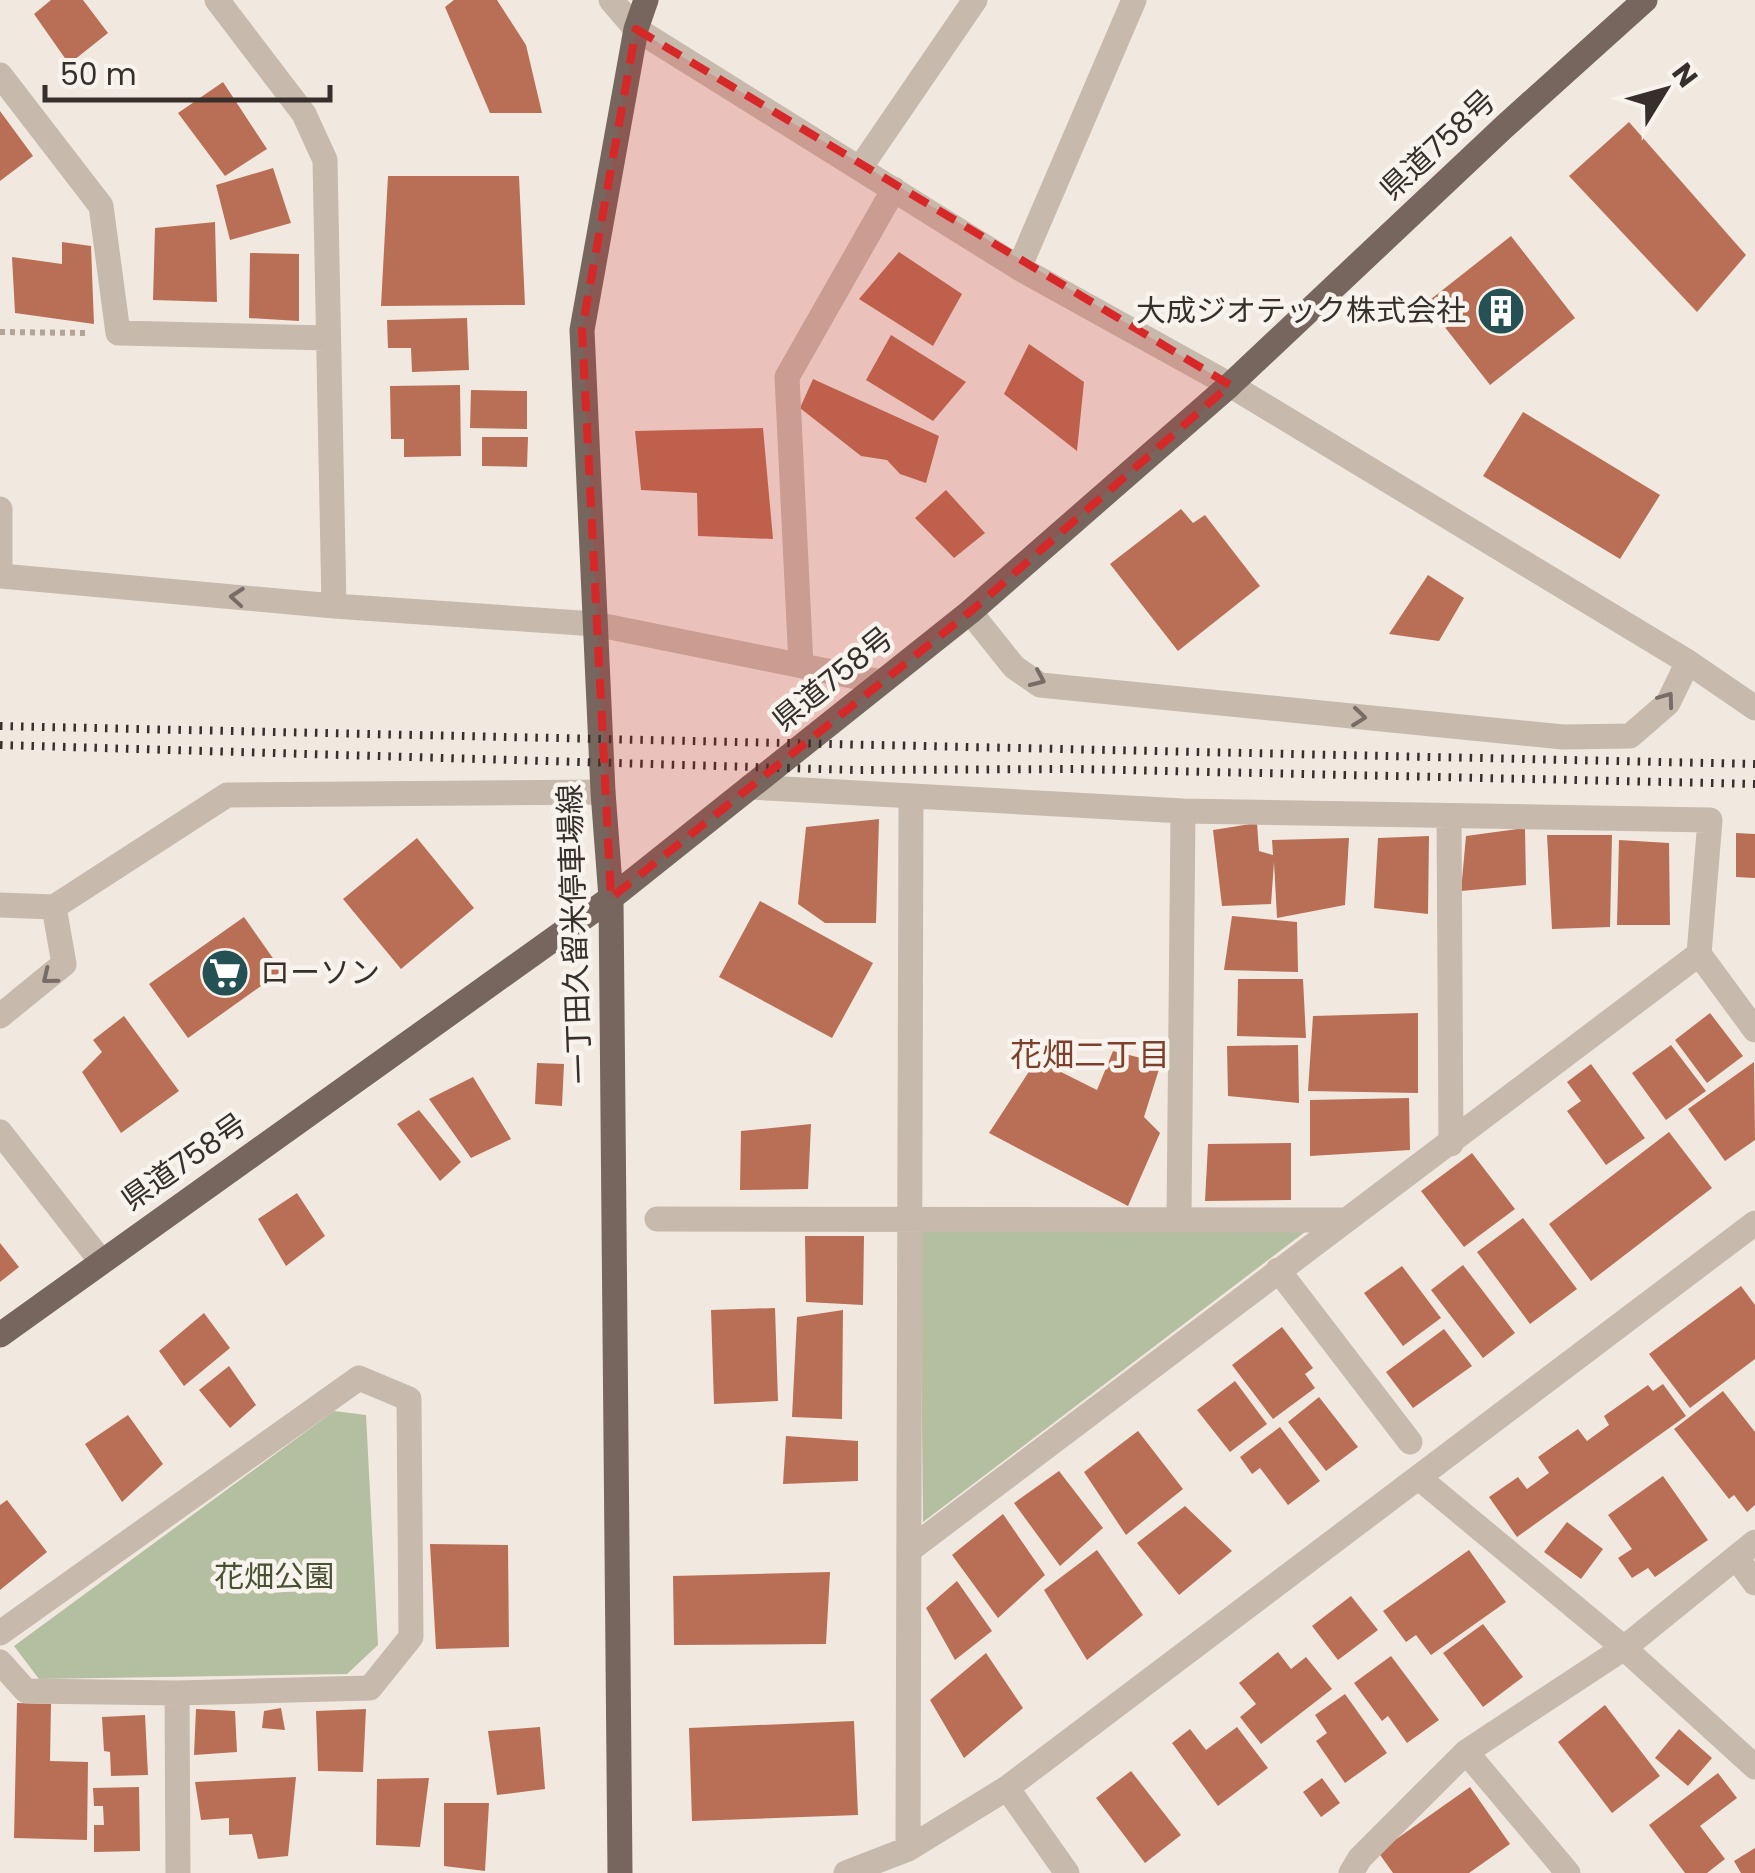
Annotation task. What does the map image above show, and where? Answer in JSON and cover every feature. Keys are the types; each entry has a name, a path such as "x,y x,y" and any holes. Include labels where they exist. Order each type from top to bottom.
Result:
{"main road":[{"name":"一丁田久留米停車場線","path":"620,1873 611,898 594,624 582,330 636,30 646,0"},
{"name":"県道758号","path":"0,1335 611,898 970,612 1230,385 1645,0"}],"street":[{"path":"217,0 304,114 325,160 334,606"},
{"path":"612,0 636,30 1019,268 1230,385 1688,662 1755,708"},
{"path":"860,168 975,0"},
{"path":"1019,268 1134,0"},
{"path":"0,74 100,206 118,334 327,338"},
{"path":"801,666 787,377 894,188"},
{"path":"0,510 0,576 334,606 594,624 881,682"},
{"path":"970,612 1014,667 1040,684 1563,737 1630,736 1668,703 1688,662"},
{"path":"750,787 1183,811 1710,820 1699,954 1755,1030"},
{"path":"0,905 54,907 226,794 603,792"},
{"path":"908,1849 912,1548 911,796"},
{"path":"1179,1217 1183,811"},
{"path":"1449,816 1451,1144"},
{"path":"0,1016 64,964 54,907"},
{"path":"912,1548 1699,954"},
{"path":"0,1132 101,1261"},
{"path":"657,1219 1344,1220"},
{"path":"846,1873 908,1849 1007,1788 1755,1223"},
{"path":"1278,1270 1410,1442"},
{"path":"0,1633 359,1378 409,1399 411,1637 370,1688 177,1693 26,1690 0,1662"},
{"path":"1419,1478 1624,1648 1755,1766"},
{"path":"1351,1873 1360,1858 1466,1752 1624,1648 1745,1550 1755,1583"},
{"path":"177,1693 178,1873"},
{"path":"1466,1752 1568,1873"},
{"path":"1007,1788 1067,1873"}],"path":[{"path":"0,332 118,334"}],"highlighted area":[{"path":"636,29 1230,385 970,612 611,898 582,330"}],"green space":[{"path":"920,1228 1305,1232 923,1522"},
{"name":"花畑公園","path":"334,1411 366,1415 378,1645 347,1674 39,1679 14,1646"}],"building":[{"path":"51,0 83,0 108,33 69,64 34,14"},
{"path":"454,0 497,0 526,45 542,113 490,113 445,7"},
{"path":"223,82 267,149 225,176 178,113"},
{"path":"0,111 33,156 0,181"},
{"path":"1629,122 1746,255 1697,312 1569,176"},
{"path":"273,168 291,223 230,240 216,185"},
{"path":"388,176 519,176 525,305 381,306"},
{"path":"215,222 217,302 153,300 155,228"},
{"name":"大成ジオテック株式会社","path":"1511,236 1575,318 1490,385 1426,303"},
{"path":"62,242 91,246 94,324 15,313 12,257 62,264"},
{"path":"899,252 962,294 933,346 859,299"},
{"path":"250,253 299,254 299,321 249,318"},
{"path":"467,318 469,370 412,372 411,348 388,348 387,320"},
{"path":"891,335 966,382 933,421 866,380"},
{"path":"1029,344 1084,382 1077,451 1004,394"},
{"path":"813,379 939,436 926,483 900,474 887,460 861,456 800,408"},
{"path":"460,385 461,456 404,457 404,439 391,439 390,386"},
{"path":"471,390 527,391 527,429 470,428"},
{"path":"1523,412 1660,495 1620,559 1483,476"},
{"path":"763,428 773,539 698,536 697,493 641,490 635,431"},
{"path":"482,437 528,437 527,467 482,466"},
{"path":"946,490 985,533 954,558 915,518"},
{"path":"1181,509 1193,523 1205,515 1260,586 1178,651 1110,564"},
{"path":"1428,575 1464,598 1439,641 1389,634"},
{"path":"879,819 876,923 825,923 798,904 806,827"},
{"path":"1257,823 1259,851 1273,855 1272,840 1349,838 1345,905 1277,918 1274,862 1271,904 1222,906 1213,830"},
{"path":"1525,828 1526,885 1461,891 1466,836"},
{"path":"1736,833 1755,834 1755,878 1736,877"},
{"path":"1547,835 1612,835 1610,927 1552,929"},
{"path":"1429,836 1428,914 1374,908 1378,838"},
{"path":"417,838 474,908 401,969 343,899"},
{"path":"1619,840 1669,843 1670,925 1617,925"},
{"path":"760,901 873,963 832,1038 719,977"},
{"path":"1232,916 1297,922 1298,972 1224,970"},
{"path":"244,917 282,971 188,1038 149,984"},
{"path":"1238,979 1303,979 1306,1038 1237,1036"},
{"path":"1418,1013 1418,1093 1308,1091 1313,1016"},
{"path":"1710,1013 1743,1056 1707,1083 1675,1040"},
{"path":"124,1016 179,1091 121,1133 82,1072 102,1052 93,1040"},
{"path":"1298,1045 1299,1103 1228,1096 1227,1046"},
{"path":"1671,1045 1706,1091 1666,1120 1632,1073"},
{"path":"1113,1051 1161,1063 1144,1117 1160,1133 1128,1206 989,1133 1030,1070 1049,1066 1097,1090"},
{"path":"1754,1062 1755,1140 1725,1161 1688,1109"},
{"path":"537,1063 564,1064 562,1106 535,1104"},
{"path":"1591,1064 1645,1138 1606,1165 1567,1111 1581,1101 1567,1082"},
{"path":"473,1077 511,1139 471,1158 429,1099"},
{"path":"1409,1098 1410,1150 1310,1156 1310,1100"},
{"path":"419,1110 461,1162 440,1181 397,1124"},
{"path":"811,1124 808,1189 740,1190 741,1131"},
{"path":"1669,1132 1712,1188 1591,1281 1549,1224"},
{"path":"1291,1143 1291,1200 1205,1201 1208,1144"},
{"path":"1472,1153 1515,1209 1464,1247 1421,1191"},
{"path":"297,1193 325,1236 286,1266 258,1219"},
{"path":"1523,1218 1577,1289 1530,1324 1477,1252"},
{"path":"805,1236 864,1236 863,1305 806,1302"},
{"path":"0,1243 19,1267 0,1282"},
{"path":"1463,1265 1515,1333 1483,1358 1431,1290"},
{"path":"1402,1266 1441,1318 1403,1346 1364,1293"},
{"path":"1741,1286 1755,1305 1755,1359 1690,1408 1649,1354"},
{"path":"775,1308 778,1401 714,1404 711,1310"},
{"path":"843,1310 842,1419 792,1417 797,1317"},
{"path":"204,1313 230,1348 184,1386 159,1351"},
{"path":"1282,1327 1313,1368 1305,1374 1315,1388 1273,1419 1232,1365"},
{"path":"1444,1329 1472,1366 1413,1408 1386,1372"},
{"path":"229,1366 256,1405 230,1428 199,1390"},
{"path":"1235,1381 1267,1424 1230,1452 1197,1410"},
{"path":"1663,1384 1686,1416 1517,1537 1489,1497 1518,1477 1527,1489 1549,1473 1538,1457 1578,1429 1587,1441 1609,1425 1604,1416 1648,1385 1653,1391"},
{"path":"1723,1391 1755,1432 1755,1505 1747,1512 1734,1495 1729,1499 1674,1429"},
{"path":"1319,1397 1358,1447 1326,1471 1288,1422"},
{"path":"128,1415 163,1464 122,1502 85,1444"},
{"path":"1280,1427 1320,1481 1288,1505 1260,1468 1252,1474 1240,1457"},
{"path":"1138,1431 1183,1489 1126,1535 1084,1472"},
{"path":"786,1436 858,1441 858,1481 783,1484"},
{"path":"1059,1471 1103,1528 1060,1566 1014,1503"},
{"path":"1663,1476 1708,1540 1655,1577 1648,1568 1632,1578 1618,1558 1632,1549 1608,1515"},
{"path":"7,1500 47,1552 0,1590 0,1505"},
{"path":"1185,1506 1232,1551 1179,1595 1137,1543"},
{"path":"1003,1514 1045,1575 998,1618 952,1555"},
{"path":"1567,1522 1603,1549 1581,1579 1544,1552"},
{"path":"430,1544 508,1545 509,1647 436,1649"},
{"path":"1097,1550 1143,1615 1087,1660 1044,1590"},
{"path":"1469,1550 1506,1602 1431,1655 1416,1635 1406,1642 1383,1611"},
{"path":"830,1572 826,1644 674,1645 673,1576"},
{"path":"957,1581 992,1631 955,1660 926,1608"},
{"path":"1351,1596 1378,1630 1338,1660 1312,1626"},
{"path":"1483,1624 1523,1677 1483,1707 1443,1653"},
{"path":"1278,1652 1291,1669 1306,1657 1332,1689 1261,1744 1240,1717 1256,1704 1239,1683"},
{"path":"986,1653 1023,1708 964,1758 930,1700"},
{"path":"1391,1656 1439,1720 1407,1743 1388,1716 1382,1721 1354,1683"},
{"path":"1345,1694 1387,1753 1345,1783 1316,1741 1327,1733 1315,1715"},
{"path":"17,1703 51,1704 50,1761 88,1762 87,1840 14,1838"},
{"path":"1605,1705 1660,1776 1612,1813 1558,1742"},
{"path":"281,1708 285,1730 262,1728 264,1711"},
{"path":"196,1709 235,1711 237,1752 194,1755"},
{"path":"366,1709 363,1772 318,1771 316,1711"},
{"path":"145,1715 148,1775 111,1776 110,1752 104,1751 102,1717"},
{"path":"854,1721 858,1815 692,1821 689,1728"},
{"path":"540,1727 545,1789 497,1795 488,1731"},
{"path":"1237,1727 1268,1768 1218,1806 1172,1743 1190,1729 1206,1750"},
{"path":"1679,1729 1712,1758 1688,1786 1655,1758"},
{"path":"1131,1771 1181,1835 1145,1863 1096,1798"},
{"path":"1718,1773 1737,1798 1700,1826 1725,1859 1707,1873 1685,1873 1649,1825"},
{"path":"296,1777 288,1856 258,1859 252,1834 229,1835 229,1818 201,1820 195,1782"},
{"path":"429,1778 420,1847 376,1845 377,1779"},
{"path":"1322,1778 1340,1803 1321,1817 1303,1792"},
{"path":"139,1787 140,1851 94,1852 94,1825 104,1825 103,1806 94,1806 93,1788"},
{"path":"1470,1787 1510,1844 1469,1873 1393,1873 1378,1852"},
{"path":"444,1803 489,1803 485,1871 444,1866"},
{"path":"1755,1848 1755,1873 1741,1873 1734,1861"}],"railway":[{"path":"0,726 1755,764"},
{"path":"0,745 855,770 1076,769 1755,784"}],"place":[{"name":"大成ジオテック株式会社","path":"1501,311"},
{"name":"ローソン","path":"225,973"}],"district":[{"name":"花畑二丁目","path":"1090,1055"}]}
